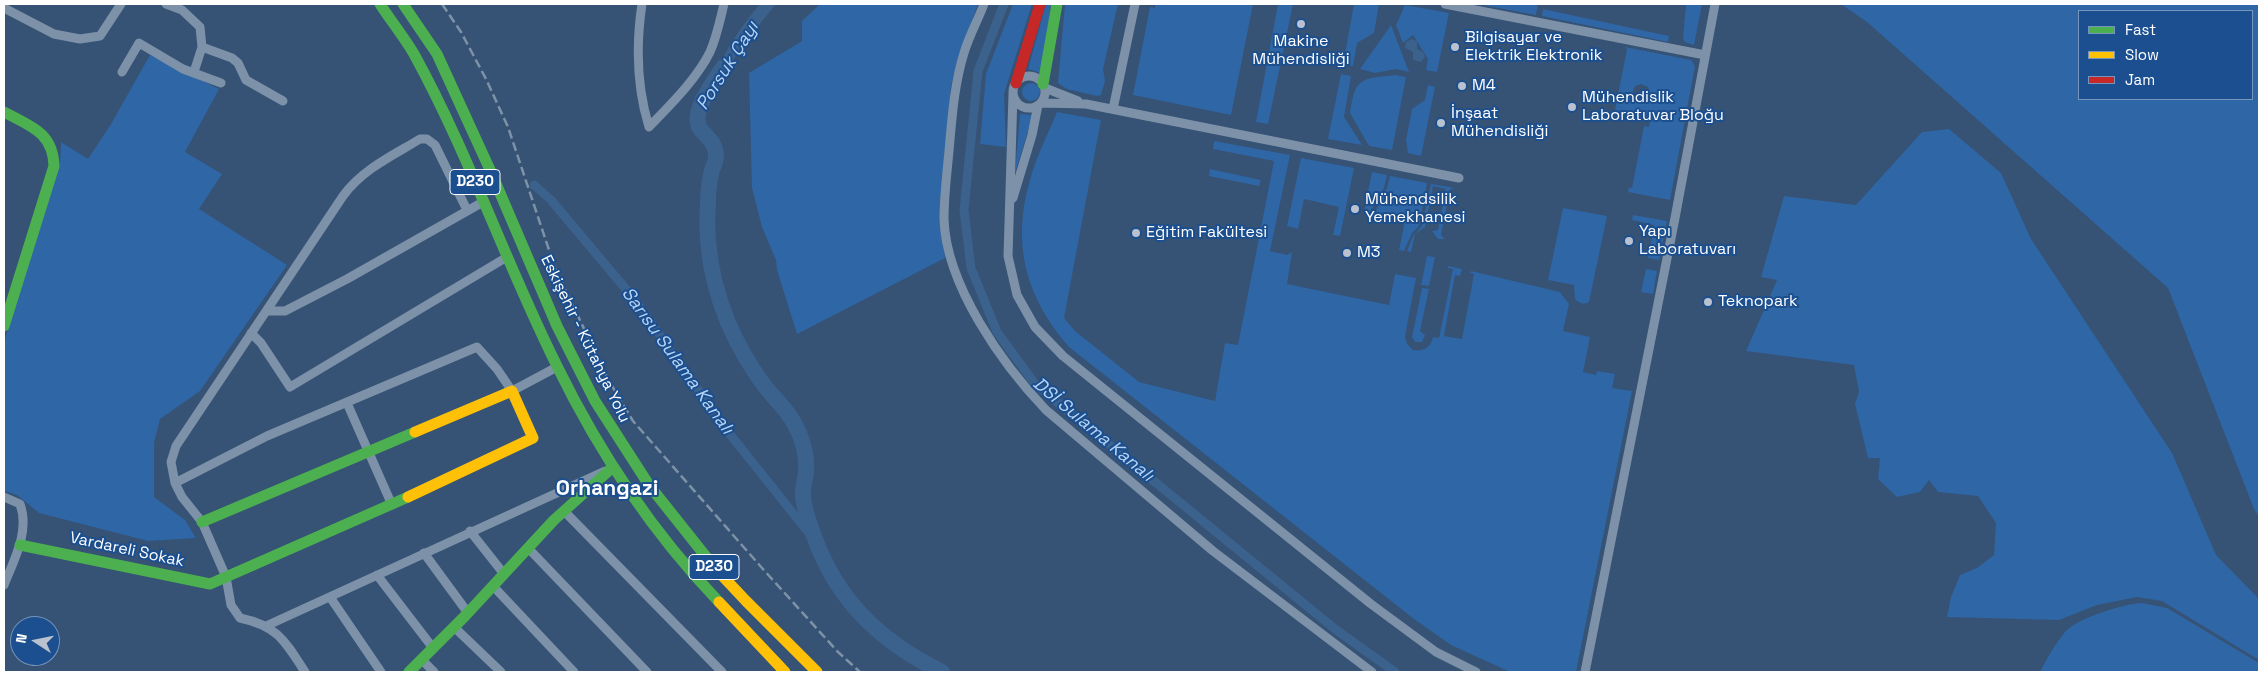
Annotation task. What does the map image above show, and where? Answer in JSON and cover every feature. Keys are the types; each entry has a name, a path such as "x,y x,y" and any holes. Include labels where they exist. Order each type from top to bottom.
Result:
{"main road":[{"name":"Eskişehir - Kütahya Yolu","path":"380,4 413,53 464,154 483,202 557,367 613,467 639,505 694,576 785,672"},
{"name":"Eskişehir - Kütahya Yolu","path":"403,4 432,46 480,147 534,277 572,358 609,426 658,497 710,562 763,621 817,672"},
{"path":"1015,88 1040,4"},
{"path":"1044,86 1057,4"},
{"path":"4,112 48,137 56,152 54,166 4,326"},
{"path":"557,367 572,358"},
{"path":"202,522 512,390"},
{"name":"Vardareli Sokak","path":"20,545 210,584 220,581 392,505 533,438 512,390"},
{"path":"409,672 564,511 613,467"}],"street":[{"path":"4,7 16,4"},
{"path":"4,7 54,34 80,40 100,36 121,4"},
{"path":"166,4 182,10 200,27 202,47 194,72"},
{"path":"642,4 639,28 640,78 642,104 649,127 698,71 709,53 718,30 724,4"},
{"path":"984,4 964,52 955,90 944,220 950,253 969,303 983,330 1026,389 1046,410 1213,551 1372,672"},
{"path":"1113,109 1135,4"},
{"path":"1445,4 1705,55"},
{"path":"1585,672 1715,4"},
{"path":"122,72 139,43 183,69 221,83"},
{"path":"202,47 232,58 238,63 246,80 283,101"},
{"path":"1086,104 1044,86 1038,78 1030,76 1022,77 1015,88 1008,256 1017,294 1035,327 1063,356 1371,604 1436,652 1476,672"},
{"path":"1009,210 1040,104 1045,96 1044,86"},
{"path":"1015,88 1016,102 1023,107 1031,108 1040,104 1086,104 1459,178"},
{"path":"305,672 278,634 259,622 240,618 231,604 226,577 202,522 182,497 175,483 171,462 176,446 350,188 372,167 420,139 427,139 434,143 468,210"},
{"path":"266,311 285,310 347,279 483,202"},
{"path":"252,333 261,343 290,387 507,256"},
{"path":"175,483 267,436 477,347 512,390 557,367"},
{"path":"347,403 392,505"},
{"path":"266,626 613,467"},
{"path":"4,497 20,504 25,516 20,545 4,586"},
{"path":"564,511 722,672"},
{"path":"470,531 504,574"},
{"path":"528,548 647,672"},
{"path":"424,553 468,612"},
{"path":"377,575 433,648"},
{"path":"493,586 574,672"},
{"path":"330,597 381,672"},
{"path":"454,627 501,672"},
{"path":"422,660 434,672"}],"shaded area":[{"path":"820,4 978,4 958,59 951,86 940,207 945,258 797,334 777,270 776,260 762,227 752,188 749,73 802,41 802,21"},
{"path":"1013,4 1032,4 1004,94 1006,147 980,144 986,74"},
{"path":"1046,4 1051,4 1041,73 1028,69"},
{"path":"1065,4 1118,4 1103,69 1105,81 1101,95 1097,96 1067,89 1058,83"},
{"path":"1155,4 1253,4 1231,115 1133,95 1150,7 1155,8"},
{"path":"1278,4 1293,4 1268,124 1256,122"},
{"path":"1354,4 1379,4 1374,33 1357,43 1353,66 1343,65"},
{"path":"1477,4 1538,4 1536,15"},
{"path":"1686,4 1702,4 1694,45 1685,42 1683,39"},
{"path":"1841,4 2259,4 2259,517 2254,509 2168,288 1867,22"},
{"path":"1405,5 1449,13 1437,72 1426,70 1428,59 1413,35 1403,43 1396,25"},
{"path":"1543,9 1669,36 1668,42 1542,16"},
{"path":"1391,25 1409,72 1396,69 1375,73 1360,69"},
{"path":"1625,47 1691,60 1695,66 1670,200 1628,192 1629,188 1632,188 1644,126 1649,127 1650,119 1646,116 1615,110 1627,49","holes":["1641,84 1648,87 1649,96 1643,101 1637,101 1632,94 1635,86"]},
{"path":"150,55 219,89 185,152 222,174 199,209 287,265 200,391 160,419 154,443 154,497 185,520 196,538 148,541 39,513 17,495 4,491 4,343 25,268 60,163 61,142 88,159 111,124"},
{"path":"1341,74 1351,76 1344,117 1362,145 1328,139"},
{"path":"1395,75 1406,77 1392,150 1369,146 1350,113 1354,92 1362,82 1368,79"},
{"path":"1031,83 1037,86 1040,92 1037,98 1031,101 1025,98 1022,92 1025,86"},
{"path":"1428,85 1435,87 1421,156 1408,153 1406,140 1412,109 1425,100"},
{"path":"1057,112 1101,120 1064,318 1075,331 1139,382 1215,401 1225,343 1238,345 1274,161 1213,149 1214,141 1290,155 1270,251 1287,255 1292,252 1287,284 1389,305 1395,274 1416,278 1405,336 1407,344 1413,350 1424,349 1429,346 1433,337 1439,338 1453,269 1448,268 1448,266 1462,269 1460,276 1455,275 1444,336 1462,339 1474,274 1470,273 1471,271 1560,292 1569,304 1563,331 1590,337 1583,372 1596,375 1597,371 1615,374 1612,388 1632,391 1576,672 1510,672 1451,645 1414,619 1069,347 1042,309 1033,290 1026,269 1023,248 1024,204 1030,180"},
{"path":"1020,114 1033,115 1015,173"},
{"path":"1949,129 2001,173 2031,239 2172,453 2216,555 2259,599 2259,660 2162,601 2137,597 2097,605 2059,620 1947,617 1951,597 1960,575 1977,568 1994,555 1996,523 1978,496 1938,492 1929,480 1920,492 1897,497 1878,479 1880,458 1868,458 1855,404 1859,392 1854,365 1746,351 1777,280 1761,277 1784,196 1856,205 1922,132"},
{"path":"1301,158 1354,168 1340,236 1333,235 1339,207 1304,199 1298,229 1287,226"},
{"path":"1210,169 1261,180 1259,186 1209,176"},
{"path":"1372,172 1387,175 1384,188 1369,213 1364,212"},
{"path":"1390,176 1427,183 1419,226 1412,233 1404,251 1399,250 1405,221 1374,214 1387,188"},
{"path":"1431,184 1455,188 1450,189 1441,235 1445,239 1438,239 1432,231 1438,230 1446,189 1433,186 1425,227 1415,234 1411,252 1407,251 1413,236 1422,226"},
{"path":"1563,208 1607,216 1589,302 1585,304 1575,299 1574,285 1548,280"},
{"path":"1633,215 1667,221 1659,260 1648,258 1654,225 1632,220"},
{"path":"1427,256 1435,257 1429,286 1421,285"},
{"path":"1646,269 1657,271 1653,294 1641,292"},
{"path":"1422,288 1429,289 1420,331 1425,335 1422,342 1415,342 1412,337"},
{"path":"2142,603 2167,608 2259,663 2259,672 2040,672 2058,641 2071,627 2101,613"}],"water":[{"name":"Porsuk Çayı","path":"760,4 776,4 739,50 714,96 709,95 729,46"},
{"path":"1411,39 1417,41 1417,49 1424,53 1425,57 1421,62 1413,60 1413,52 1405,48 1406,42"}],"waterway":[{"name":"DSİ Sulama Kanalı","path":"1004,4 978,71 964,210 971,268 997,332 1035,384 1335,629 1395,672"},
{"name":"Porsuk Çayı","path":"723,67 708,90 698,116 698,124 712,142 716,152 716,160 709,187 707,224 711,263 720,302 735,339 748,361 765,387 788,413 799,433 806,463 803,487 806,511 812,531 835,580 849,600 881,633 899,647 942,672"},
{"name":"Sarısu Sulama Kanalı","path":"534,185 551,200 635,300 725,428 816,542"}],"railway":[{"path":"442,4 461,32 486,79 508,127 555,268 609,381 633,421 762,568 838,652 860,672"}],"traffic: fast":[{"path":"380,4 414,54 434,92 538,327 573,398 609,460 650,520 695,576 719,602"},
{"path":"403,4 437,54 491,172 557,326 595,401 649,485 715,568"},
{"path":"1043,84 1057,4"},
{"path":"4,112 31,126 45,138 53,154 54,166 4,326"},
{"path":"202,522 415,432"},
{"path":"409,672 465,616 554,520 613,467"},
{"path":"20,545 210,584 408,497"}],"traffic: slow":[{"path":"408,497 533,438 512,391 415,432"},
{"path":"715,568 817,672"},
{"path":"719,602 785,672"}],"traffic: jam":[{"path":"1016,83 1040,4"}],"place":[{"name":"Makine Mühendisliği","path":"1301,24"},
{"name":"Bilgisayar ve Elektrik Elektronik","path":"1455,47"},
{"name":"M4","path":"1462,86"},
{"name":"Mühendislik Laboratuvar Bloğu","path":"1572,107"},
{"name":"İnşaat Mühendisliği","path":"1441,123"},
{"name":"Mühendsilik Yemekhanesi","path":"1355,209"},
{"name":"Eğitim Fakültesi","path":"1136,233"},
{"name":"Yapı Laboratuvarı","path":"1629,241"},
{"name":"M3","path":"1347,253"},
{"name":"Teknopark","path":"1708,302"}],"district":[{"name":"Orhangazi","path":"607,489"}]}
